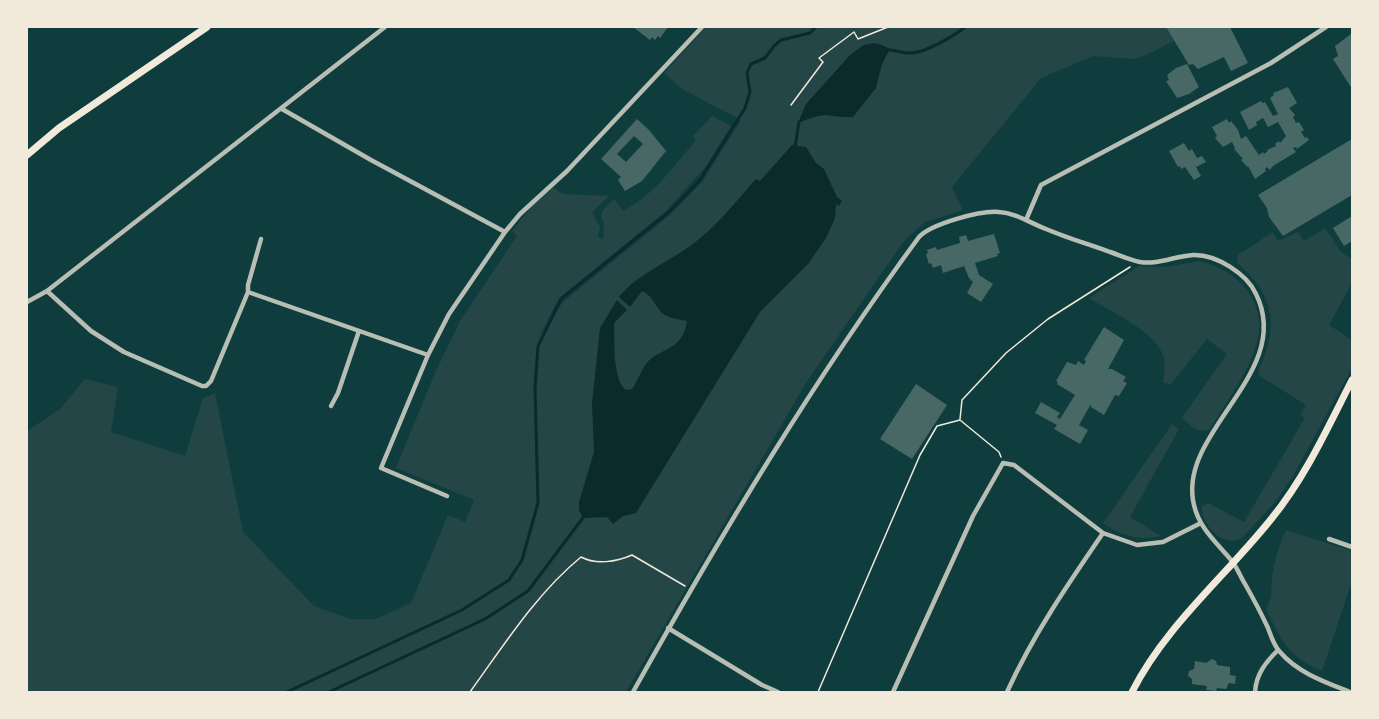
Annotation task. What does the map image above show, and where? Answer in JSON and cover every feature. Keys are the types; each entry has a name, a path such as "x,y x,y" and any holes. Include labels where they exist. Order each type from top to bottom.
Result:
{"main road":[{"path":"27,155 59,128 207,27"},
{"path":"1132,692 1142,672 1162,645 1232,562 1272,519 1289,496 1312,459 1352,380"}],"street":[{"path":"27,302 47,291 385,27"},
{"path":"447,496 381,468 428,355 449,314 505,232 520,214 567,171 702,27"},
{"path":"1026,220 1041,185 1271,63 1326,27"},
{"path":"282,109 505,232"},
{"path":"633,692 691,589 806,401 919,237 940,225 987,212 999,212 1139,262 1163,261 1195,255 1220,261 1246,279 1256,292 1264,314 1264,340 1250,375 1208,441 1196,468 1191,492 1194,506 1208,534 1232,562 1278,650 1288,661 1309,675 1350,692"},
{"path":"47,291 91,331 124,352 206,386 211,381 248,292 261,239"},
{"path":"248,292 428,355"},
{"path":"331,406 338,393 359,330"},
{"path":"893,692 973,516 1003,463 1014,465 1103,533 1137,545 1170,539 1201,523"},
{"path":"1007,692 1056,602 1103,533"},
{"path":"1329,539 1352,547"},
{"path":"668,628 762,685 778,692"},
{"path":"1255,692 1263,665 1278,650"},
{"path":"758,692 762,685"}],"path":[{"path":"791,105 823,62 819,58 854,32 858,39 888,27"},
{"path":"960,420 962,400 1006,353 1048,320 1139,262"},
{"path":"960,420 999,452 1003,463"},
{"path":"818,692 920,455 937,426 960,420"},
{"path":"470,692 527,613 580,557 606,561 619,560 632,555 691,589"}],"shaded area":[{"path":"706,27 1166,27 1174,41 1134,59 1093,56 1041,78 952,187 963,210 925,222 903,242 806,383 626,692 27,692 27,431 60,409 85,379 118,387 111,432 185,456 203,398 215,393 243,532 314,606 350,619 376,619 411,603 448,515 465,522 474,500 396,468 435,373 460,321 517,236 512,231 532,206 554,187 565,194 609,196 592,212 600,227 598,237 603,239 602,211 614,199 623,211 644,197 680,160 696,140 693,136 712,116 731,126 706,166 667,210 559,298 539,337 563,302 671,214 703,181 741,120 682,89 664,73"},
{"path":"874,43 890,49 882,64 876,88 853,117 823,115 798,123 806,104 851,54 864,45"},
{"path":"792,145 806,147 816,163 824,169 837,197 842,201 839,206 836,204 835,218 826,238 808,264 760,312 636,513 623,516 613,524 607,517 583,518 579,510 579,502 594,452 592,403 600,328 617,300 627,310 614,323 616,369 618,378 626,390 632,389 646,364 680,339 687,321 665,315 642,291 630,307 619,297 635,281 703,236 756,179 760,181"},
{"path":"1325,228 1341,252 1352,259 1352,283 1329,325 1352,340 1352,368 1293,476 1276,501 1243,537 1236,540 1222,538 1209,528 1202,513 1202,506 1208,503 1244,522 1305,418 1300,415 1306,405 1260,376 1258,371 1270,337 1268,305 1256,282 1237,262 1238,255 1273,232 1278,241 1298,232 1304,241"},
{"path":"1200,261 1215,266 1240,283 1250,294 1259,320 1259,336 1245,372 1210,429 1206,431 1195,428 1182,418 1227,354 1207,339 1171,384 1163,383 1164,362 1158,346 1130,322 1089,298 1139,266 1164,267"},
{"path":"1172,424 1179,429 1130,517 1161,536 1145,538 1130,536 1103,523"},
{"path":"1286,530 1352,551 1352,581 1322,671 1301,660 1287,647 1266,609 1271,597 1276,558"}],"building":[{"path":"633,27 668,27 660,38 658,36 655,40 652,37 650,40"},
{"path":"1166,27 1230,27 1248,63 1231,71 1224,57 1198,69 1193,64 1189,65"},
{"path":"1351,34 1352,89 1333,59 1338,56 1335,46"},
{"path":"1187,64 1199,87 1177,98 1166,81 1169,80 1167,75"},
{"path":"1288,87 1297,103 1289,108 1295,115 1293,117 1296,123 1299,122 1304,130 1301,132 1309,140 1297,149 1293,148 1296,152 1270,170 1267,167 1266,171 1255,179 1234,149 1232,142 1223,147 1215,138 1217,136 1212,127 1227,119 1229,123 1231,121 1241,139 1246,136 1259,155 1263,152 1264,154 1286,136 1278,122 1268,127 1263,118 1249,130 1240,112 1261,101 1265,102 1273,116 1278,114 1270,98 1274,95 1273,93"},
{"path":"637,119 666,151 642,181 625,191 618,180 621,177 601,159","holes":["634,136 643,144 626,162 617,154"]},
{"path":"1352,139 1352,195 1283,236 1269,217 1267,208 1258,195"},
{"path":"1184,143 1189,151 1192,149 1197,158 1202,156 1206,162 1196,167 1201,176 1194,180 1185,167 1181,169 1180,166 1178,167 1169,151"},
{"path":"1352,216 1352,241 1344,246 1333,228"},
{"path":"994,234 1000,253 997,254 998,256 975,263 979,275 993,284 981,302 967,293 973,282 964,266 943,273 941,265 933,268 931,263 929,264 927,250 936,247 937,250 960,243 959,237 966,235 968,241"},
{"path":"1104,327 1124,340 1108,369 1126,377 1123,381 1127,383 1119,396 1115,395 1104,415 1091,407 1091,404 1079,425 1088,430 1080,444 1054,429 1057,425 1035,413 1041,402 1060,413 1057,417 1060,419 1075,395 1057,384 1056,381 1067,362 1076,365 1078,361 1084,365 1086,361 1084,360"},
{"path":"916,384 947,405 912,459 880,439"},
{"path":"1212,659 1217,665 1230,667 1230,675 1236,676 1235,684 1229,683 1226,689 1217,688 1216,691 1206,690 1207,686 1192,684 1192,679 1188,676 1189,671 1194,669 1195,661 1206,663"}],"waterway":[{"path":"287,692 462,610 509,580 522,560 538,503 535,388 538,346 561,299 669,212 700,180 745,108 750,92 747,73 751,64 765,58 781,40 810,33 816,27"},
{"path":"887,50 908,53 924,50 965,27"},
{"path":"795,147 799,122"},
{"path":"329,692 485,619 528,591 585,515"}]}
